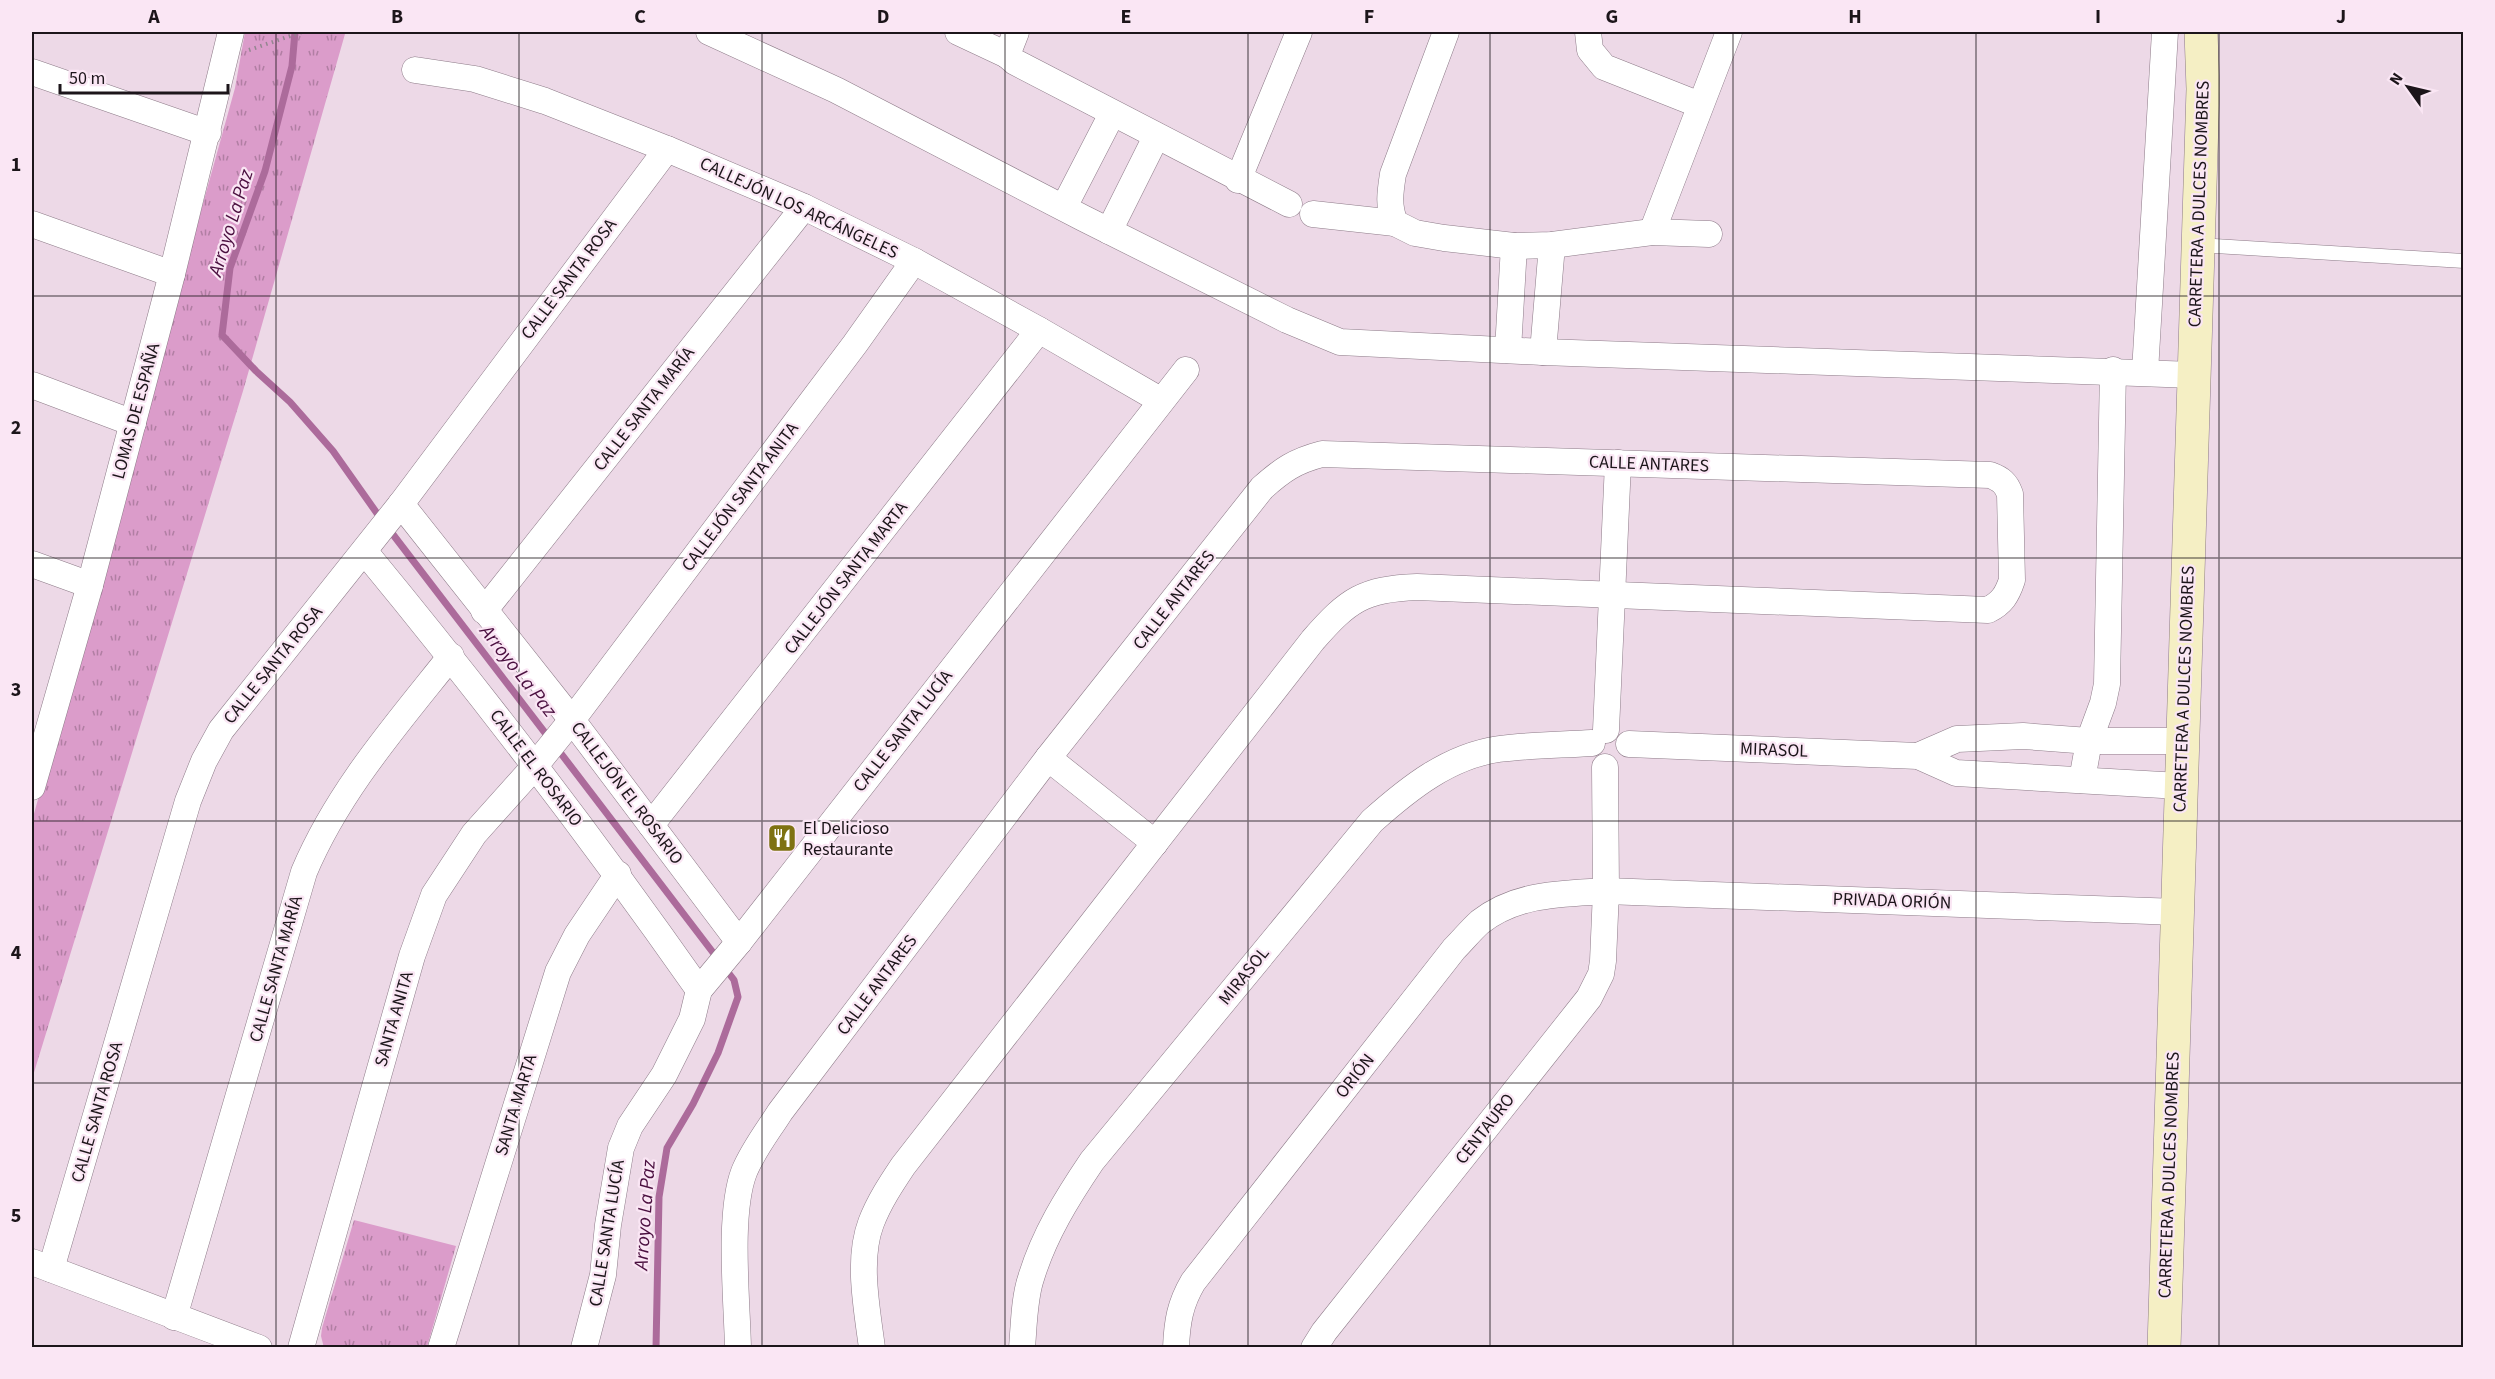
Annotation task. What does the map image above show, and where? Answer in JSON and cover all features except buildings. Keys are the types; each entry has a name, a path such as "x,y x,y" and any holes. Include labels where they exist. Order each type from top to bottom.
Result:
{"main road":[{"name":"CARRETERA A DULCES NOMBRES","path":"2164,1347 2203,89 2201,32"}],"street":[{"name":"LOMAS DE ESPAÑA","path":"32,787 38,744 90,585 208,133 231,32"},
{"path":"958,32 1012,43 1015,62 1238,180 1289,204"},
{"path":"1238,180 1299,32"},
{"path":"1395,224 1389,209 1393,174 1446,32"},
{"path":"1588,32 1590,50 1604,67 1700,105"},
{"path":"1652,232 1729,32"},
{"path":"2145,372 2165,32"},
{"path":"722,34 1287,320 1340,342 1543,352 2113,370 2194,375"},
{"name":"CALLEJÓN LOS ARCÁNGELES","path":"415,70 475,79 545,101 804,207 914,261 1160,400"},
{"path":"32,72 208,133"},
{"path":"1064,207 1112,114"},
{"path":"1109,231 1156,136"},
{"name":"CALLE SANTA ROSA","path":"41,1265 188,801 204,761 220,730 369,547 667,149"},
{"name":"CALLE SANTA MARÍA","path":"484,611 804,207"},
{"path":"1313,214 1395,224 1415,232 1444,238 1514,246 1552,245 1652,232 1709,234"},
{"path":"32,224 172,274"},
{"path":"1543,352 1552,245"},
{"path":"1509,350 1514,246"},
{"name":"CALLEJÓN SANTA ANITA","path":"568,725 855,344 914,261"},
{"name":"CALLEJÓN SANTA MARTA","path":"651,825 1039,330"},
{"name":"CALLE SANTA LUCÍA","path":"584,1347 603,1275 610,1206 621,1148 630,1126 664,1075 678,1047 692,1018 701,987 737,945 1160,400 1186,370"},
{"path":"2082,780 2089,741 2107,684 2113,370"},
{"path":"32,385 133,423"},
{"name":"CALLE ANTARES","path":"738,1347 737,1204 744,1172 760,1142 780,1112 1048,758 1262,488 1280,472 1299,460 1322,454 1990,475 2007,485 2010,494 2012,580 2008,593 1999,604 1988,610 1613,596"},
{"path":"1599,736 1616,730 1625,735 1629,744 1629,754 1623,763 1615,767 1605,767 1596,762 1592,753 1599,736 1613,596 1618,463"},
{"name":"CALLEJÓN EL ROSARIO","path":"397,510 484,611 568,725 651,825 737,945"},
{"name":"CALLE EL ROSARIO","path":"369,547 451,656 537,763 701,987"},
{"path":"32,564 90,585"},
{"path":"872,1347 866,1302 865,1251 870,1224 903,1166 1313,640 1338,612 1359,597 1382,590 1418,587 1613,596"},
{"name":"CALLE SANTA MARÍA","path":"174,1317 307,864 339,805 373,755 451,656"},
{"name":"SANTA ANITA","path":"301,1347 425,915 448,872 474,834 568,725"},
{"name":"MIRASOL","path":"1022,1347 1030,1280 1044,1243 1064,1203 1086,1170 1372,821 1408,788 1452,763 1498,749 1599,736"},
{"name":"MIRASOL","path":"1918,756 1957,739 2023,736 2089,741 2182,741"},
{"name":"MIRASOL","path":"1629,744 1918,756 1956,773 2180,786"},
{"path":"1048,758 1155,843"},
{"name":"CENTAURO","path":"1314,1347 1588,998 1601,974 1606,891 1605,767"},
{"name":"SANTA MARTA","path":"441,1347 558,972 577,935 618,874"},
{"name":"PRIVADA ORIÓN","path":"1606,891 2178,912"},
{"name":"ORIÓN","path":"1176,1347 1177,1321 1182,1301 1193,1282 1454,949 1479,923 1506,906 1539,895 1606,891"},
{"path":"41,1265 174,1317 259,1347"}],"lane":[{"path":"2198,245 2463,261"}],"path":[{"path":"226,58 302,32"}],"green space":[{"path":"245,32 348,32 345,34 243,391 32,1079 32,821 235,88"},
{"path":"354,1220 456,1246 427,1347 324,1348 322,1328"}],"waterway":[{"name":"Arroyo La Paz","path":"295,32 292,66 265,171 230,268 222,335 290,402 333,451 381,519"},
{"name":"Arroyo La Paz","path":"388,528 549,738"},
{"name":"Arroyo La Paz","path":"556,747 734,980 738,997 718,1053 693,1104 667,1148 659,1197 656,1348"}],"place":[{"name":"El Delicioso Restaurante","path":"782,838"}]}
